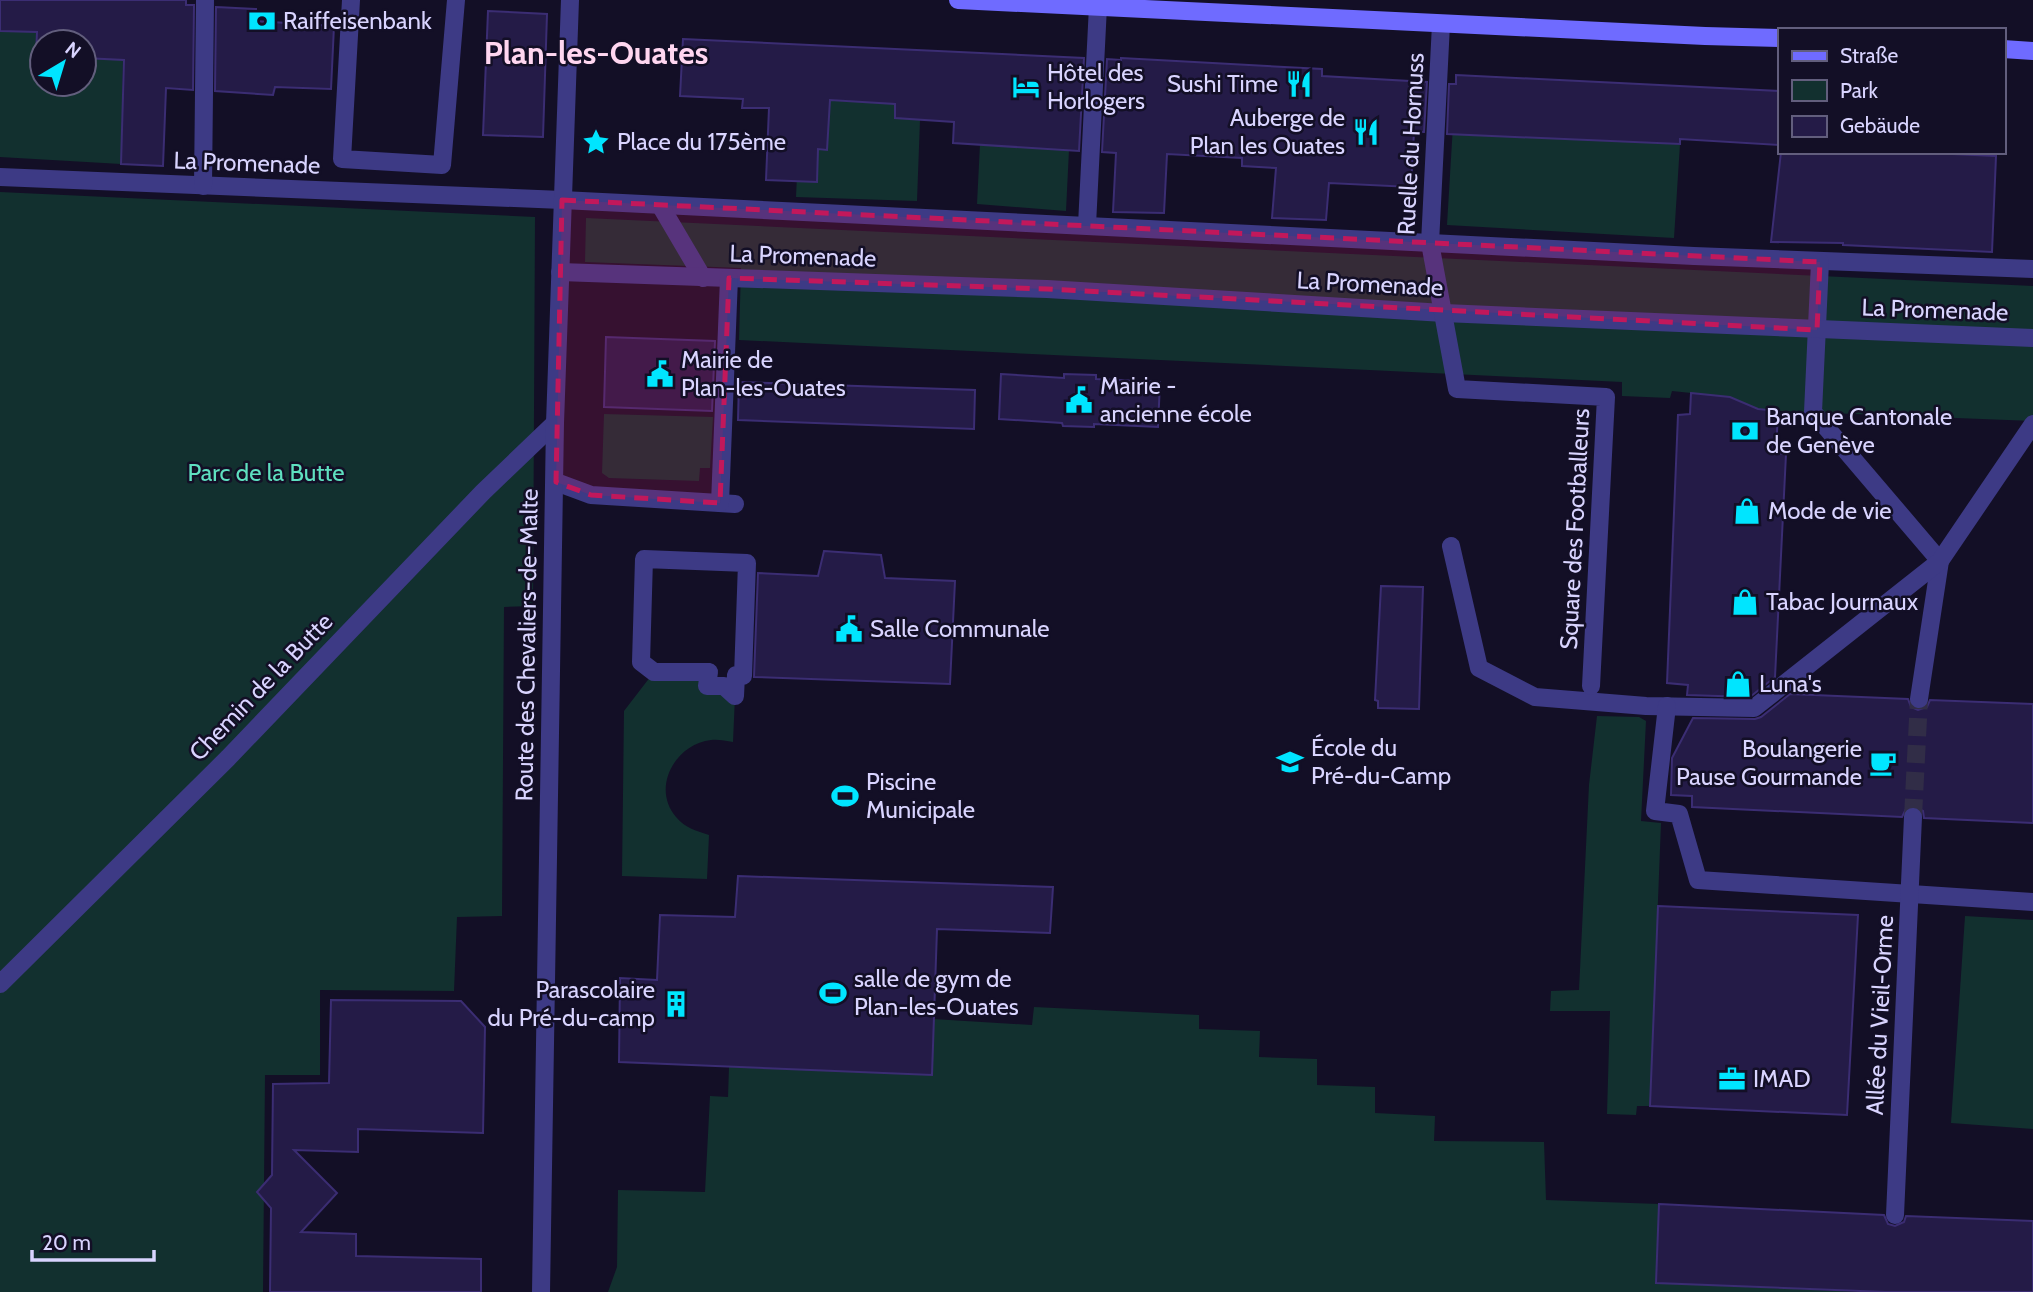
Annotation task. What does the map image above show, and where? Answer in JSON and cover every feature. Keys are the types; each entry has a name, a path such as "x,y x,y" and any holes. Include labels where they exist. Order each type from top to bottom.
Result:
{"main road":[{"path":"958,0 1778,38"},
{"path":"2005,50 2033,51"}],"street":[{"path":"203,186 205,0"},
{"path":"351,0 342,159 442,165 456,0"},
{"name":"Route des Chevaliers-de-Malte","path":"541,1292 555,423 570,0"},
{"path":"1087,225 1098,6"},
{"name":"Ruelle du Hornuss","path":"1441,24 1430,243 1457,389"},
{"name":"La Promenade","path":"0,177 562,200 1819,262 2033,269"},
{"name":"La Promenade","path":"660,205 703,278"},
{"path":"1819,262 1813,412 1940,561 1919,699"},
{"name":"La Promenade","path":"559,272 1047,289 1444,313 2033,338"},
{"path":"556,482 591,495 728,503 729,278"},
{"name":"Square des Footballeurs","path":"1457,389 1606,397 1591,686"},
{"name":"Chemin de la Butte","path":"0,984 228,758 484,492 555,423"},
{"path":"1451,546 1479,668 1535,697 1667,706 1754,708 1940,561 2033,424"},
{"path":"644,559 747,563 743,676 736,675 735,696 724,686 707,685 709,672 654,671 642,662 644,559"},
{"path":"1667,706 1655,811 1679,814 1698,880 2033,902"},
{"name":"Allée du Vieil-Orme","path":"1895,1215 1913,817"}],"highlighted area":[{"path":"562,200 1820,262 1817,330 1047,289 729,278 720,503 591,495 556,482"}],"green space":[{"path":"0,31 28,32 28,98 98,98 98,59 123,60 121,164 0,157"},
{"path":"803,44 850,47 847,101 895,104 895,118 920,120 917,201 796,197"},
{"path":"1456,75 1563,80 1560,138 1680,144 1674,238 1447,225"},
{"path":"980,144 1069,150 1066,211 977,204"},
{"name":"Parc de la Butte","path":"0,192 535,217 533,606 504,607 502,916 457,917 454,991 320,990 320,1075 265,1075 263,1292 0,1292"},
{"path":"586,218 2033,286 2033,421 1778,411 1758,409 1730,397 1672,391 1670,398 1622,396 1622,382 739,340 741,268 585,262"},
{"path":"604,414 713,417 710,468 700,468 699,481 609,478 602,473"},
{"path":"654,672 709,672 735,696 733,742 711,740 698,743 678,758 667,781 669,806 676,817 687,826 709,835 707,879 622,876 624,711"},
{"path":"1597,716 1639,717 1646,721 1641,821 1661,823 1650,1106 1637,1106 1636,1115 1607,1114 1610,1011 1550,1011 1551,991 1579,990 1589,785"},
{"path":"1965,916 2033,920 2033,1129 1951,1123"},
{"path":"1034,1007 1199,1015 1199,1029 1260,1031 1259,1057 1317,1059 1317,1085 1375,1087 1375,1113 1435,1116 1434,1141 1544,1142 1546,1200 1659,1204 1657,1283 1860,1292 608,1292 617,1267 618,1190 705,1192 710,1096 728,1097 729,1067 931,1075 933,1019 1032,1025"}],"building":[{"path":"0,0 186,0 186,5 194,5 193,90 166,88 163,166 121,164 124,60 98,59 98,28 28,28 28,32 0,31"},
{"path":"216,7 256,9 256,21 334,26 331,89 275,87 273,95 215,91"},
{"path":"488,11 547,14 543,137 483,135"},
{"path":"683,39 1084,58 1079,151 953,143 954,122 895,118 895,104 830,100 827,150 818,149 817,182 766,180 769,108 742,108 743,99 680,96"},
{"path":"1107,59 1322,69 1322,76 1427,82 1424,132 1414,132 1411,187 1329,183 1326,220 1272,218 1276,168 1242,166 1242,158 1167,154 1164,213 1113,212 1116,153 1102,152"},
{"path":"1456,75 1778,91 1778,145 1680,139 1680,144 1447,134 1449,84 1456,84"},
{"path":"1781,154 1996,156 1992,252 1843,243 1771,242"},
{"name":"Mairie de Plan-les-Ouates","path":"606,337 715,341 712,411 604,407"},
{"name":"Mairie - ancienne école","path":"1001,374 1064,378 1064,374 1096,375 1096,379 1160,382 1158,427 1094,424 1094,427 1063,426 1062,423 999,419"},
{"path":"739,382 975,390 974,429 738,420"},
{"path":"1691,393 1730,397 1758,409 1778,411 1776,453 1786,454 1775,677 1750,697 1687,695 1688,685 1667,683 1678,415 1690,414"},
{"name":"Salle Communale","path":"824,551 881,555 885,578 955,581 950,684 754,677 758,573 818,576"},
{"path":"1381,586 1423,587 1419,709 1378,708 1378,701 1375,700"},
{"path":"1790,694 1908,699 1911,707 1918,710 1927,707 1930,700 2033,704 2033,823 1924,818 1923,811 1914,806 1907,807 1902,817 1692,807 1692,796 1671,795 1672,758 1693,718 1755,719"},
{"path":"738,876 1053,887 1050,933 937,929 932,1075 619,1062 620,978 657,980 660,915 735,917"},
{"path":"1658,906 1858,915 1847,1115 1650,1106"},
{"path":"331,1000 461,1001 485,1027 483,1133 358,1129 358,1152 294,1150 337,1193 301,1232 356,1234 356,1256 481,1259 481,1292 270,1292 271,1208 257,1192 272,1175 273,1084 329,1083"},
{"path":"1659,1204 1884,1215 1888,1224 1895,1226 1904,1222 1906,1216 2033,1221 2033,1292 1886,1292 1656,1283"}],"tunnel":[{"path":"1913,817 1919,699"}],"place":[{"name":"Raiffeisenbank","path":"262,21"},
{"name":"Sushi Time","path":"1299,84"},
{"name":"Hôtel des Horlogers","path":"1026,87"},
{"name":"Auberge de Plan les Ouates","path":"1366,132"},
{"name":"Place du 175ème","path":"596,142"},
{"name":"Mairie de Plan-les-Ouates","path":"660,374"},
{"name":"Mairie - ancienne école","path":"1079,400"},
{"name":"Banque Cantonale de Genève","path":"1745,431"},
{"name":"Mode de vie","path":"1747,511"},
{"name":"Tabac Journaux","path":"1745,602"},
{"name":"Salle Communale","path":"849,629"},
{"name":"Luna's","path":"1738,684"},
{"name":"École du Pré-du-Camp","path":"1290,762"},
{"name":"Boulangerie Pause Gourmande","path":"1883,763"},
{"name":"Piscine Municipale","path":"845,796"},
{"name":"salle de gym de Plan-les-Ouates","path":"833,993"},
{"name":"Parascolaire du Pré-du-camp","path":"676,1004"},
{"name":"IMAD","path":"1732,1079"}],"district":[{"name":"Plan-les-Ouates","path":"596,53"}]}
